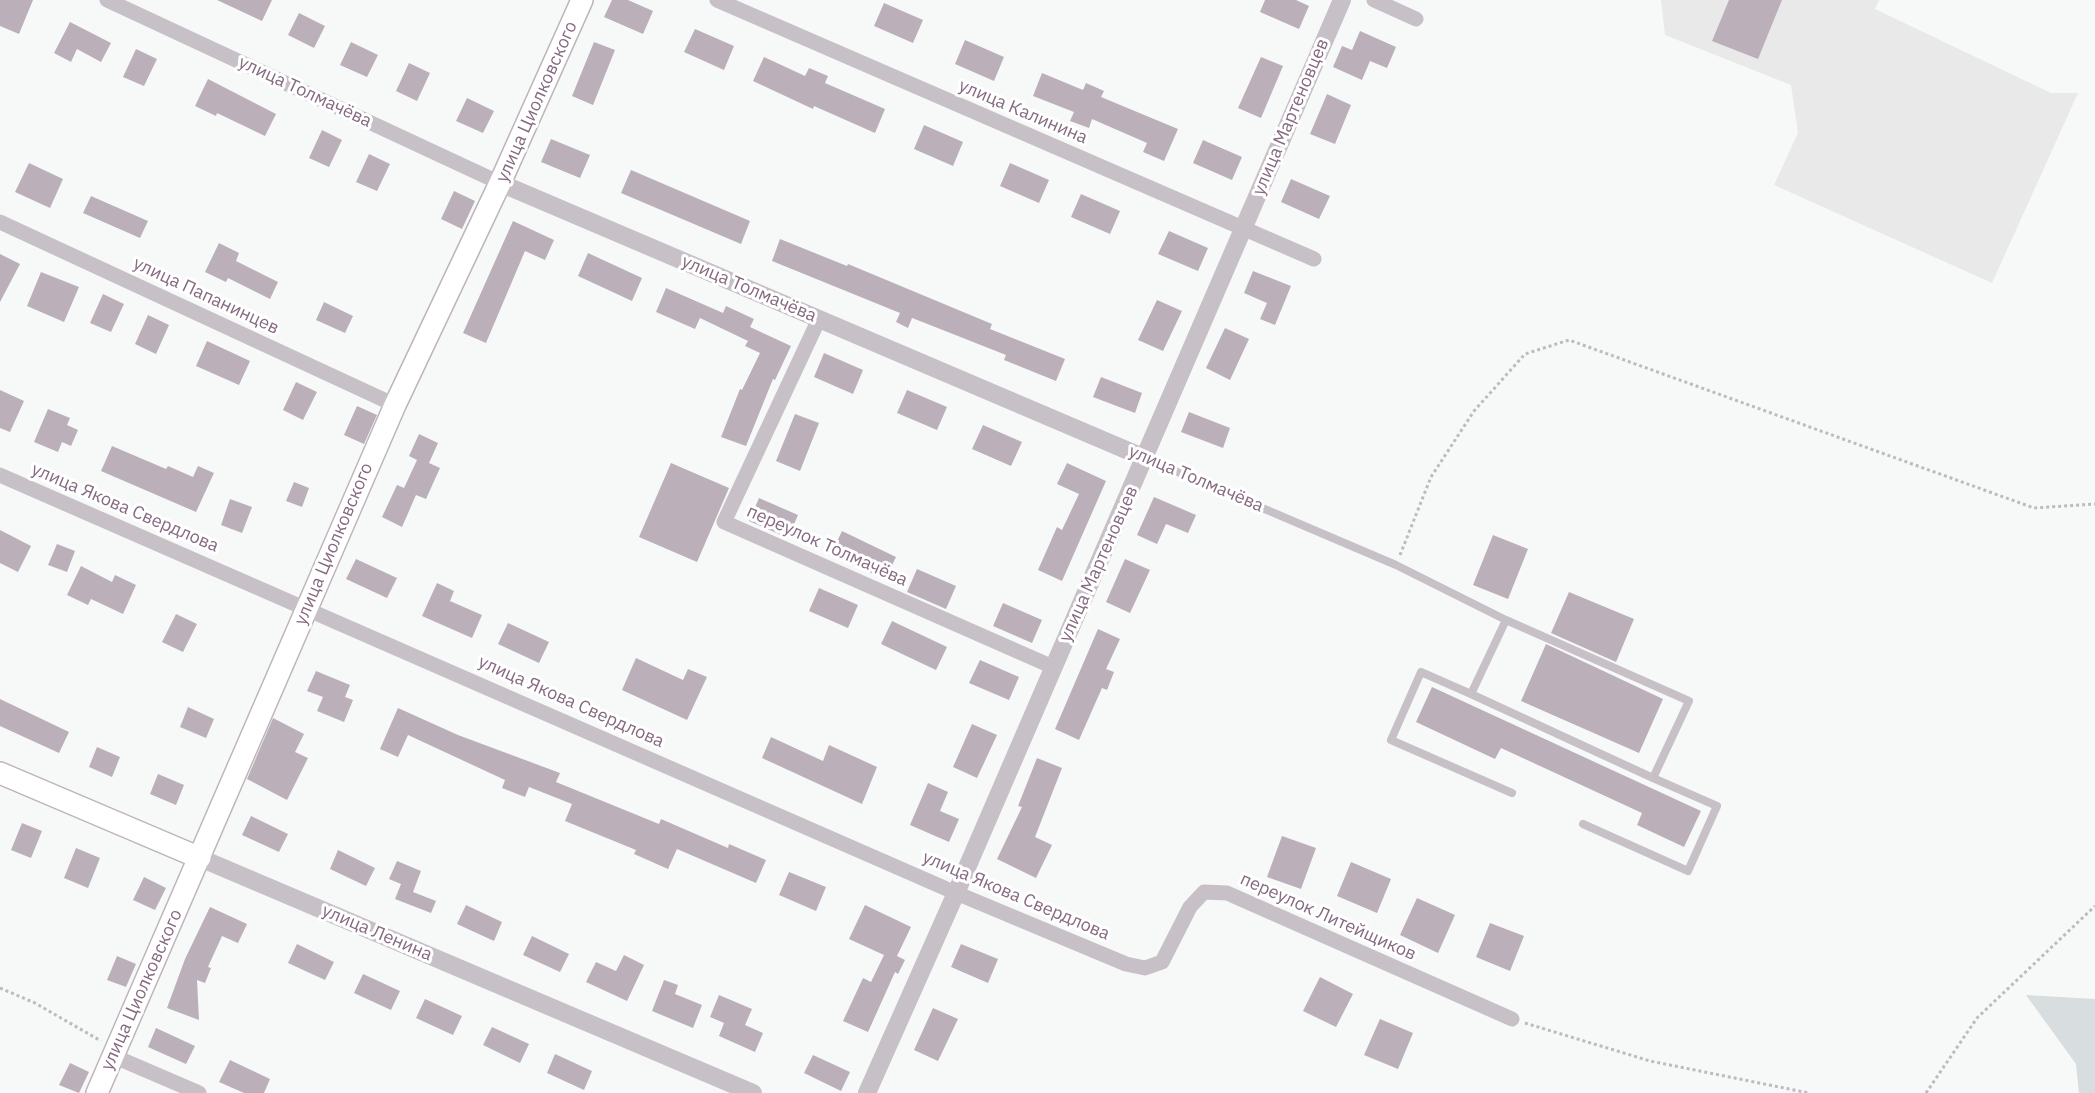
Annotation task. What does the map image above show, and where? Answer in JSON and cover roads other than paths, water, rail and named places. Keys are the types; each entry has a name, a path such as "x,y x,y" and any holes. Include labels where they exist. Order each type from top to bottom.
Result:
{"main road":[{"name":"улица Циолковского","path":"97,1093 395,405 500,183 582,0"},
{"name":"улица Ленина","path":"0,773 200,858"}],"street":[{"name":"улица Толмачёва","path":"107,0 500,183 1145,458"},
{"name":"улица Калинина","path":"717,0 1314,259"},
{"name":"улица Мартеновцев","path":"867,1093 956,893 1342,0"},
{"path":"1374,0 1416,19"},
{"name":"улица Папанинцев","path":"0,222 395,405"},
{"name":"переулок Толмачёва","path":"819,319 724,522 1053,667"},
{"name":"улица Якова Свердлова","path":"0,475 307,607 956,893 1126,964"},
{"name":"улица Ленина","path":"200,858 753,1093"},
{"name":"переулок Литейщиков","path":"1126,964 1145,968 1162,962 1190,907 1204,892 1227,893 1512,1019"},
{"path":"113,1056 199,1093"}],"lane":[{"name":"улица Толмачёва","path":"1145,458 1396,565 1506,620 1689,701 1653,778"},
{"path":"1471,694 1506,620"},
{"path":"1512,793 1391,741 1421,672 1716,806 1688,871 1583,824"}]}
